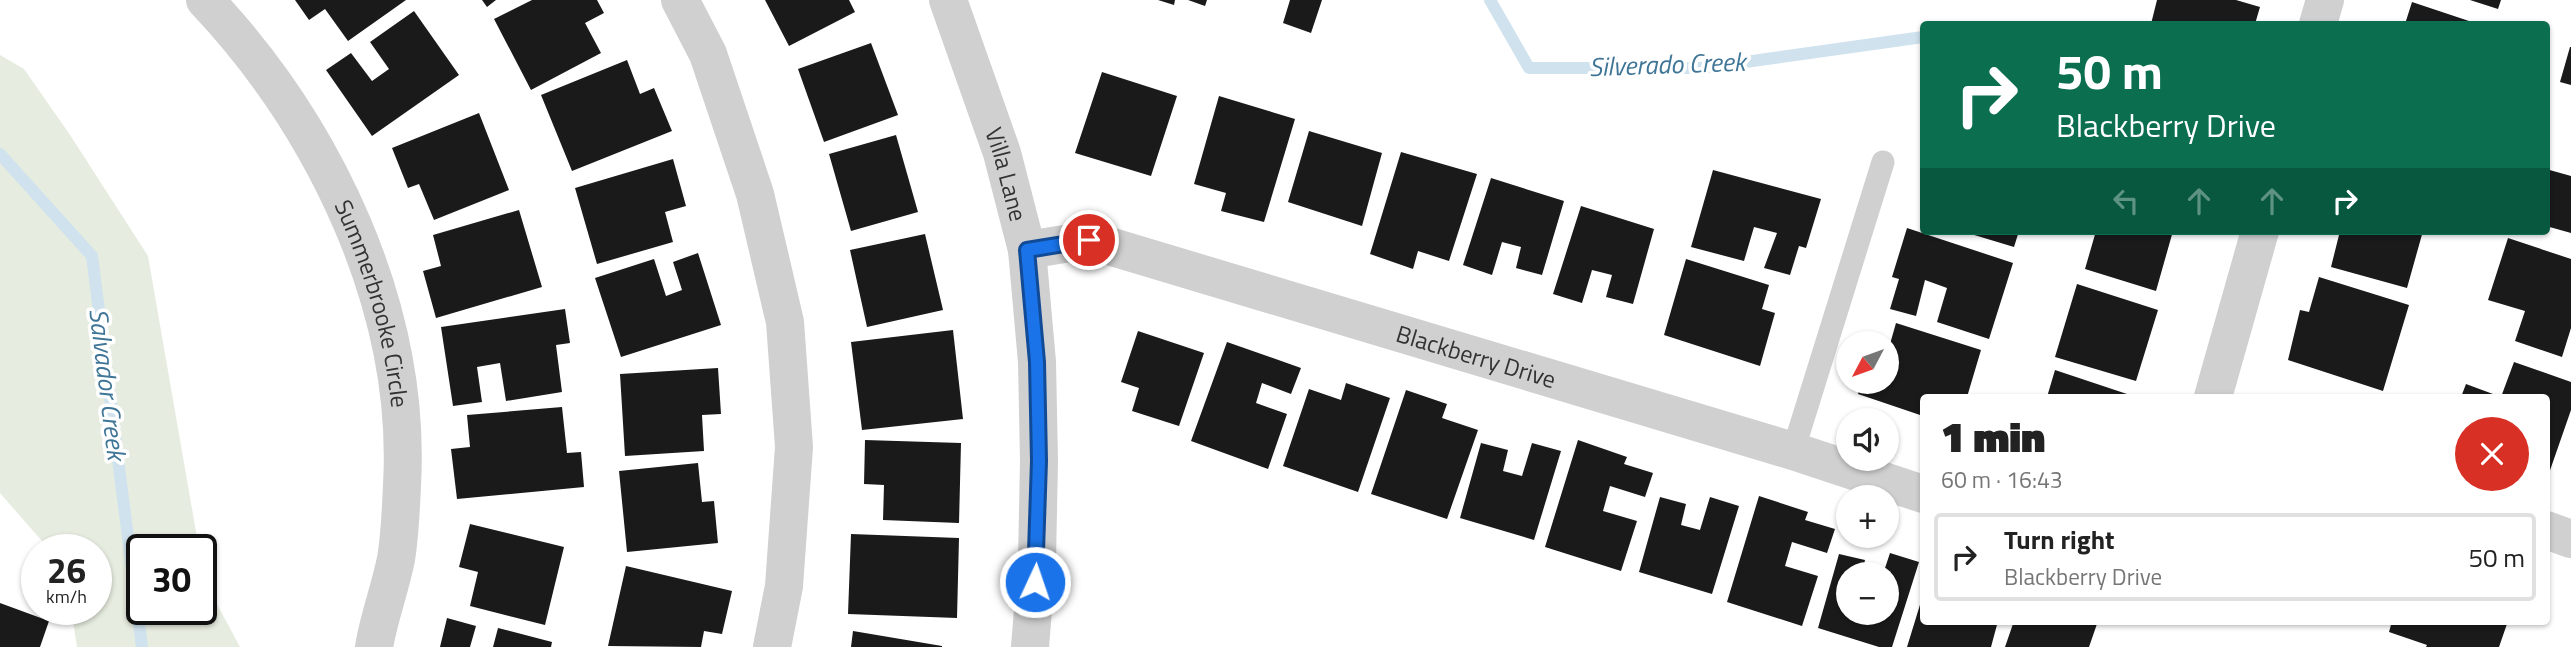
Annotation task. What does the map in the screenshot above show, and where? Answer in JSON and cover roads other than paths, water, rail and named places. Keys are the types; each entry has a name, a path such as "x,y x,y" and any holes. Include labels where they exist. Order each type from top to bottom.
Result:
{"street":[{"name":"Summerbrooke Circle","path":"205,0 271,79 314,146 355,230 382,307 400,403 402,483 396,559 374,647"},
{"path":"680,0 708,54 755,194 785,322 794,447 784,586 772,647"},
{"name":"Villa Lane","path":"948,0 1002,153 1027,250 1037,362 1039,461 1037,560 1030,647"},
{"path":"2319,21 2325,0"},
{"path":"2214,394 2259,235"},
{"name":"Blackberry Drive","path":"1027,250 1089,240 1793,451 1920,493"},
{"path":"2550,531 2571,538"}],"lane":[{"path":"1793,451 1883,162"}],"waterway":[{"name":"Silverado Creek","path":"1490,0 1529,68 1703,68 1920,37"},
{"name":"Salvador Creek","path":"0,154 92,256 142,647"}]}
